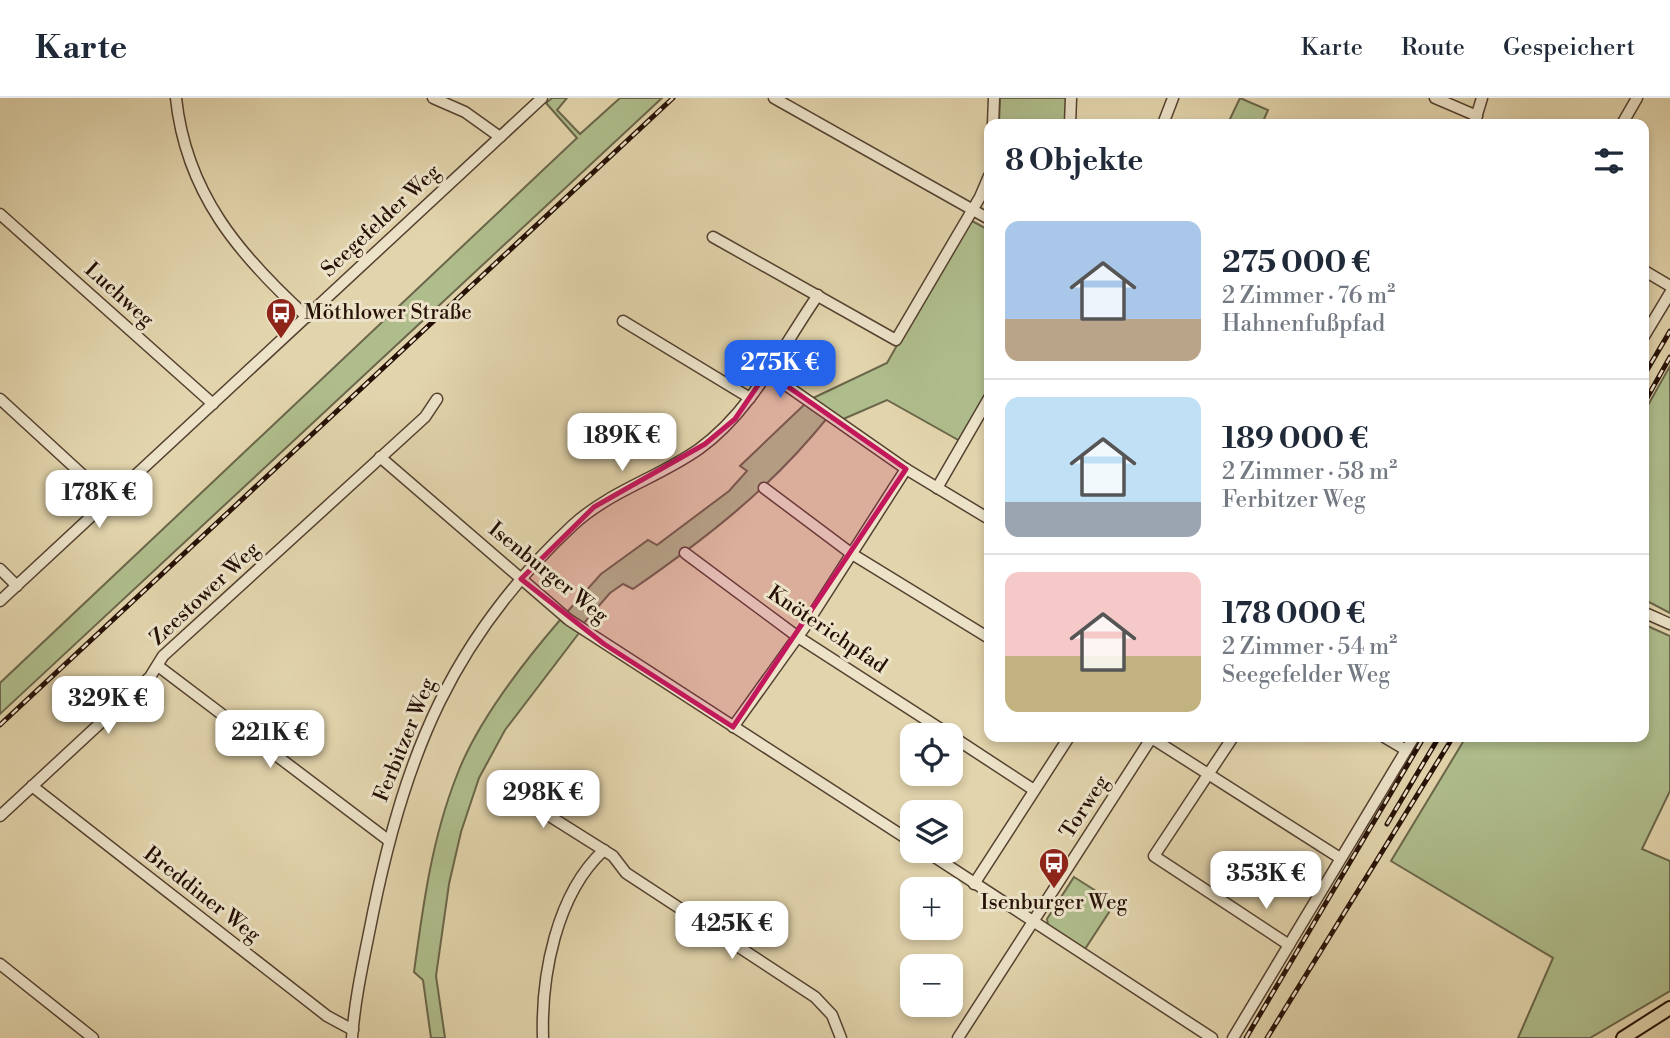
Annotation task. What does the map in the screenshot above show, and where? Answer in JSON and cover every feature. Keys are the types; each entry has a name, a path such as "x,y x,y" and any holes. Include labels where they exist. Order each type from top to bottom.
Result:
{"main road":[{"path":"1623,1038 1670,1008"}],"street":[{"path":"176,98 186,148 218,220 250,263 307,317"},
{"path":"433,98 465,111 500,138"},
{"name":"Seegefelder Weg","path":"0,601 542,98"},
{"path":"993,98 993,119"},
{"path":"1070,119 1071,98"},
{"path":"1164,119 1173,98"},
{"path":"1435,98 1474,119"},
{"path":"1476,119 1482,98"},
{"path":"1625,119 1637,98"},
{"path":"780,99 984,216"},
{"path":"713,237 896,340 984,186"},
{"name":"Luchweg","path":"0,214 213,404"},
{"path":"1649,274 1670,286"},
{"path":"1649,328 1670,293"},
{"name":"Ferbitzer Weg","path":"352,1034 358,987 388,840 413,757 439,700 468,649 521,579 594,507 705,444 735,419 818,295"},
{"path":"623,321 750,398"},
{"path":"767,372 906,469 984,516"},
{"path":"0,399 110,500"},
{"name":"Zeestower Weg","path":"0,816 158,666 163,656 425,417 437,399"},
{"path":"937,488 984,407"},
{"name":"Isenburger Weg","path":"380,457 583,630 900,834"},
{"path":"733,727 798,637 906,469"},
{"path":"764,488 852,554 984,635"},
{"name":"Knöterichpfad","path":"685,553 798,637 931,723"},
{"path":"0,569 17,586"},
{"path":"1649,615 1670,624"},
{"path":"158,666 388,840"},
{"path":"974,884 1066,742"},
{"name":"Torweg","path":"958,1038 1148,742"},
{"path":"1159,742 1340,858"},
{"path":"1230,742 1154,856 1289,945"},
{"path":"1392,742 1406,750"},
{"path":"1233,1038 1411,742"},
{"name":"Knöterichpfad","path":"963,744 1034,790"},
{"path":"494,781 604,850 618,860 626,873 815,997 832,1015 841,1038"},
{"name":"Breddiner Weg","path":"32,786 352,1034"},
{"path":"543,1038 545,991 555,939 576,887 592,862 604,850"},
{"path":"944,863 1212,1038"},
{"path":"0,964 93,1038"}],"highlighted area":[{"path":"767,372 906,469 733,727 604,644 521,579 594,507 705,444 735,419"}],"green space":[{"path":"552,98 567,98 557,110 580,134 620,98 662,98 0,714 0,683 577,138 546,103"},
{"path":"1000,98 1066,98 1066,119 999,119"},
{"path":"1240,98 1268,110 1264,119 1230,119"},
{"path":"972,221 984,227 984,400 960,441 887,400 841,420 811,399 887,363 967,222"},
{"path":"1670,366 1670,613 1649,602 1649,403"},
{"path":"807,402 828,417 784,467 737,510 633,589 623,584 610,593 584,623 567,612 601,574 648,540 657,545 729,491 747,471 740,466"},
{"path":"560,620 579,633 505,730 479,778 461,832 449,884 436,976 445,1038 431,1038 423,980 414,972 430,872 448,799 476,734 516,674"},
{"path":"1649,627 1670,636 1670,791 1642,849 1670,861 1670,991 1590,1038 1518,1038 1553,958 1391,861 1463,742 1649,742"},
{"path":"1074,877 1115,903 1085,949 1048,925 1047,919"}],"railway":[{"path":"0,725 673,98"},
{"path":"1649,367 1670,331"},
{"path":"1649,394 1670,357"},
{"path":"1246,1038 1421,742"},
{"path":"1387,824 1436,742"},
{"path":"1267,1038 1450,742"}],"place":[{"name":"Möthlower Straße","path":"281,340"},
{"name":"Isenburger Weg","path":"1054,890"}]}
